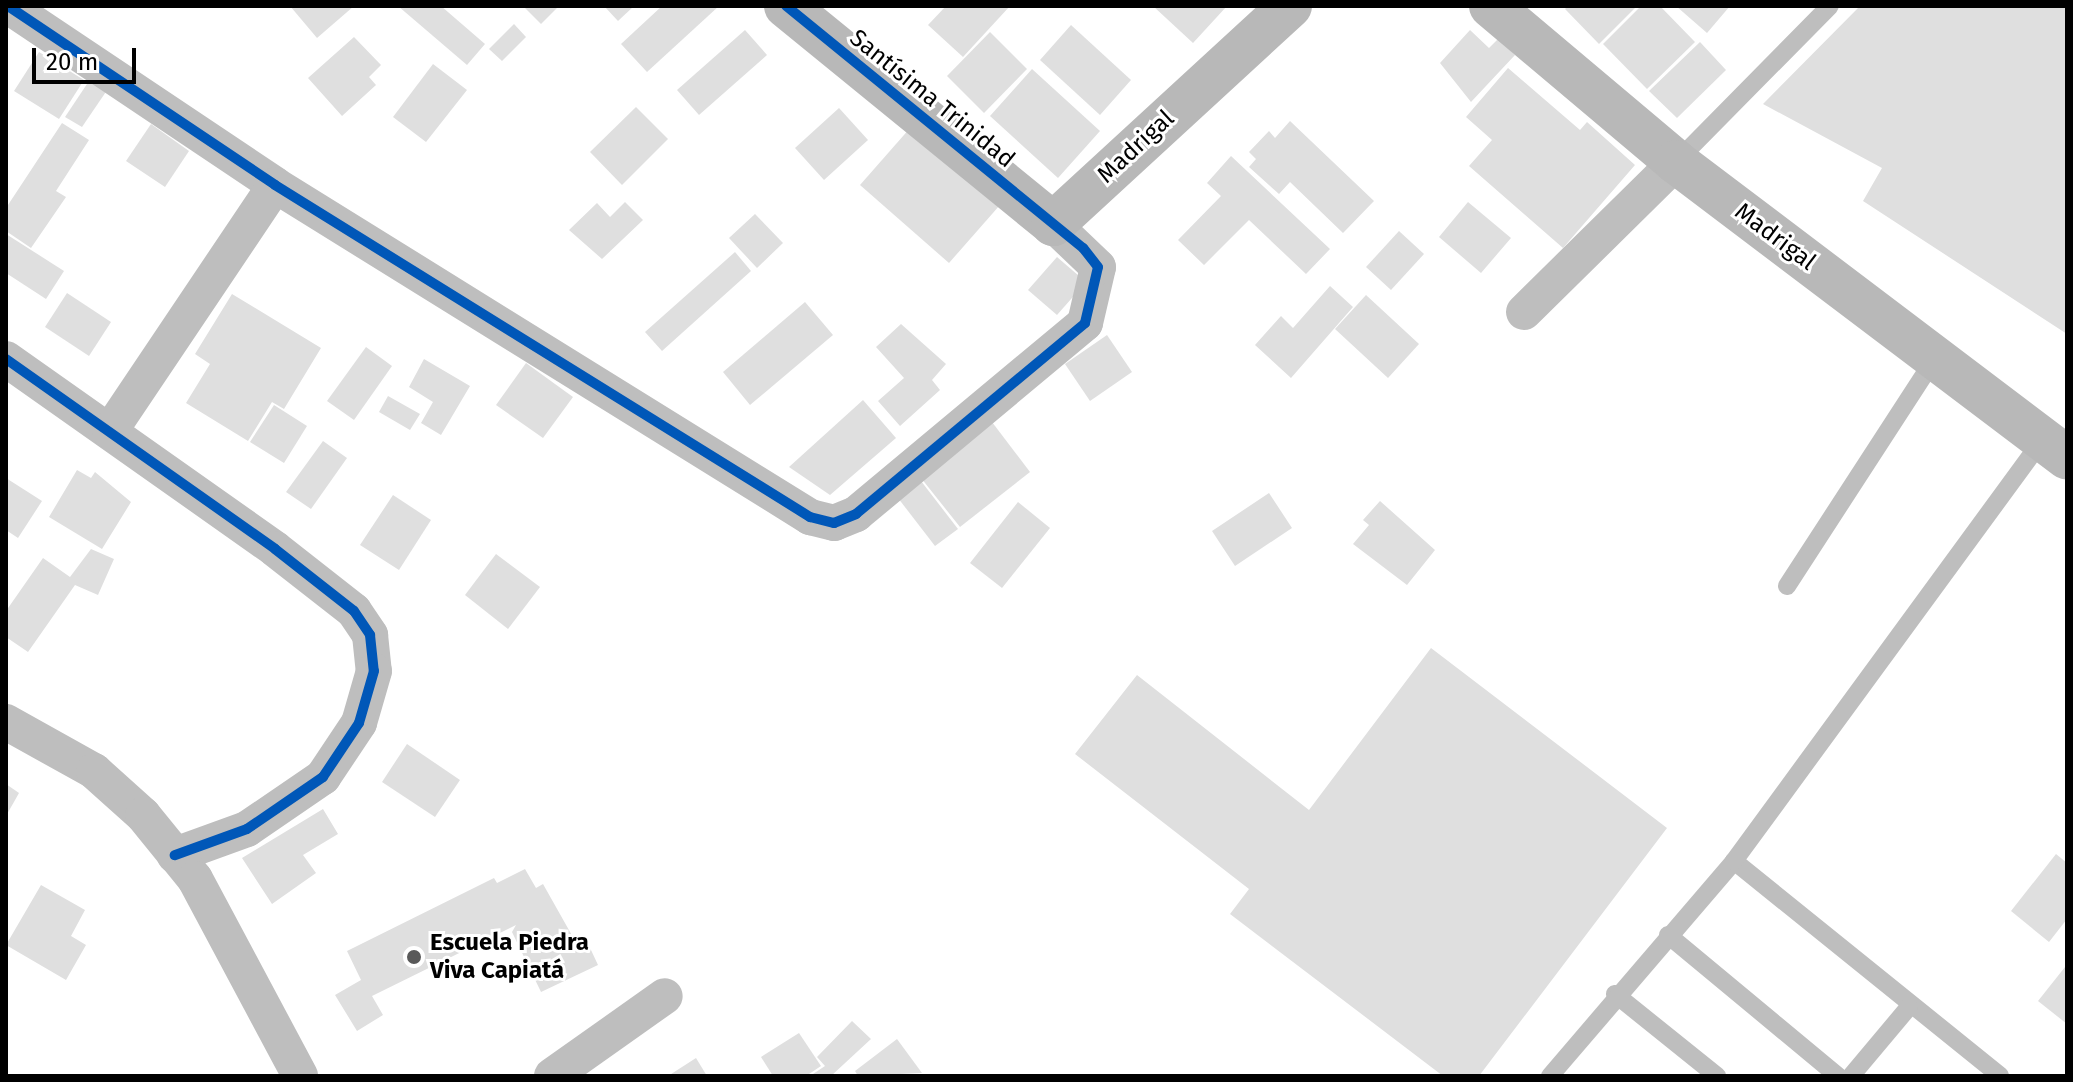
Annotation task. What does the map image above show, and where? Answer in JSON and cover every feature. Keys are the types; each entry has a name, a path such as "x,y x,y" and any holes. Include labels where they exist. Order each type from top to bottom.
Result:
{"street":[{"path":"8,6 275,185 810,517 834,523 856,514 1085,323 1098,267 1053,224"},
{"name":"Santísima Trinidad","path":"786,6 1053,224"},
{"name":"Madrigal","path":"1053,224 1290,6"},
{"name":"Madrigal","path":"1491,6 1676,162 2055,448"},
{"path":"1524,312 1676,162"},
{"path":"110,431 275,185"},
{"path":"6,359 110,431 343,602 370,635 374,671 359,723 323,777 247,829 175,855"},
{"path":"6,722 94,771 143,815 195,879 300,1076"},
{"path":"552,1076 665,996"}],"lane":[{"path":"1676,162 1830,6"},
{"path":"1787,586 1935,358"},
{"path":"1561,1072 1615,994 1734,861 2055,448"},
{"path":"1734,861 1909,1007 2000,1076"},
{"path":"1668,935 1838,1076"},
{"path":"1615,994 1717,1076"},
{"path":"1851,1076 1909,1007"}],"building":[{"path":"290,6 354,6 317,38"},
{"path":"398,6 441,6 485,44 467,65"},
{"path":"523,6 559,6 541,24"},
{"path":"604,6 634,6 618,21"},
{"path":"662,6 719,6 647,72 621,44"},
{"path":"946,6 1010,6 963,57 928,25"},
{"path":"1153,6 1227,6 1193,43"},
{"path":"1568,6 1637,6 1599,44 1565,9"},
{"path":"1641,6 1660,6 1695,42 1647,89 1603,44"},
{"path":"1676,6 1730,6 1707,33"},
{"path":"1860,6 2067,6 2067,334 1863,201 1882,168 1763,104"},
{"path":"514,24 526,37 502,61 489,49"},
{"path":"1071,25 1131,80 1100,115 1040,60"},
{"path":"745,30 767,55 699,115 677,90"},
{"path":"1470,30 1489,48 1498,39 1515,55 1471,102 1440,63"},
{"path":"990,32 1027,69 984,113 947,76"},
{"path":"354,37 381,65 369,77 376,85 342,116 308,78"},
{"path":"1700,42 1726,70 1677,118 1649,91"},
{"path":"39,52 84,80 59,119 14,91"},
{"path":"433,64 467,90 426,142 393,117"},
{"path":"1508,68 1580,130 1587,122 1635,165 1563,248 1469,166 1492,140 1466,117"},
{"path":"97,69 114,80 82,127 65,117"},
{"path":"1032,69 1100,131 1058,178 990,116"},
{"path":"636,107 668,139 622,185 590,152"},
{"path":"839,108 868,140 824,180 795,148"},
{"path":"918,119 1007,197 949,263 860,185"},
{"path":"1290,121 1374,201 1343,233 1290,182 1279,194 1249,167 1256,159 1249,152 1269,131 1275,138"},
{"path":"62,123 89,140 56,191 66,197 31,248 6,231 6,208"},
{"path":"151,124 189,151 165,187 126,161"},
{"path":"1231,156 1330,249 1306,274 1249,220 1204,265 1178,240 1221,196 1207,183"},
{"path":"625,202 643,220 602,259 569,230 597,203 610,217"},
{"path":"1468,202 1511,238 1481,273 1439,237"},
{"path":"755,214 783,243 757,268 729,238"},
{"path":"1399,231 1424,254 1391,290 1366,267"},
{"path":"6,234 64,271 46,299 6,273"},
{"path":"735,252 751,271 662,351 645,332"},
{"path":"1057,257 1086,282 1057,315 1028,290"},
{"path":"1330,286 1353,307 1291,378 1255,345 1281,316 1293,328"},
{"path":"67,293 111,322 89,356 45,327"},
{"path":"232,294 321,348 284,409 272,402 248,441 186,403 210,364 195,354"},
{"path":"1366,295 1419,344 1388,378 1335,329"},
{"path":"805,302 833,335 750,405 723,372"},
{"path":"901,324 946,364 932,380 940,390 900,426 878,401 904,378 876,347"},
{"path":"1107,335 1132,372 1090,401 1065,364"},
{"path":"366,347 392,366 354,420 327,401"},
{"path":"424,359 470,386 441,435 421,423 433,402 409,387"},
{"path":"526,363 573,397 543,438 496,405"},
{"path":"388,396 420,414 410,430 379,412"},
{"path":"863,400 896,438 830,495 789,467"},
{"path":"274,405 307,426 284,463 250,442"},
{"path":"992,422 1030,472 960,527 921,478"},
{"path":"323,441 347,458 311,509 286,492"},
{"path":"77,470 91,478 95,472 131,502 102,549 49,517"},
{"path":"6,478 42,501 18,538 6,530"},
{"path":"921,481 958,529 935,546 898,498"},
{"path":"1269,493 1292,528 1235,566 1212,531"},
{"path":"393,495 431,520 399,570 360,545"},
{"path":"1380,501 1435,550 1407,585 1353,544 1369,525 1363,520"},
{"path":"1018,502 1050,528 1002,588 970,563"},
{"path":"91,549 114,559 98,595 75,585 28,652 6,637 6,611 43,558 70,577"},
{"path":"496,554 540,587 508,629 465,595"},
{"path":"1431,648 1667,828 1479,1076 1443,1076 1230,914 1249,889 1075,754 1137,675 1309,810"},
{"path":"407,744 460,780 435,817 382,782"},
{"path":"6,784 19,793 6,816"},
{"path":"323,809 338,834 303,855 316,873 272,904 242,858"},
{"path":"2056,854 2067,863 2067,919 2049,942 2011,911"},
{"path":"525,869 536,888 543,884 574,939 584,935 598,965 541,992 512,932 516,925 372,996 383,1015 357,1031 335,995 361,980 347,951 494,878 497,883"},
{"path":"41,885 85,910 71,936 86,945 66,980 6,945"},
{"path":"2067,968 2067,1024 2038,1001"},
{"path":"852,1021 871,1039 831,1076 810,1076 825,1066 817,1057"},
{"path":"799,1033 821,1066 806,1076 773,1076 761,1057"},
{"path":"897,1039 922,1073 858,1076 855,1071"},
{"path":"696,1058 707,1076 668,1076"}],"cycle path":[{"path":"8,6 275,185 810,517 834,523 856,514 1085,323 1098,267 1083,248 786,6"},
{"path":"6,359 275,549 354,611 370,635 374,671 359,723 323,777 247,829 175,855"}],"place":[{"name":"Escuela Piedra Viva Capiatá","path":"414,957"}]}
